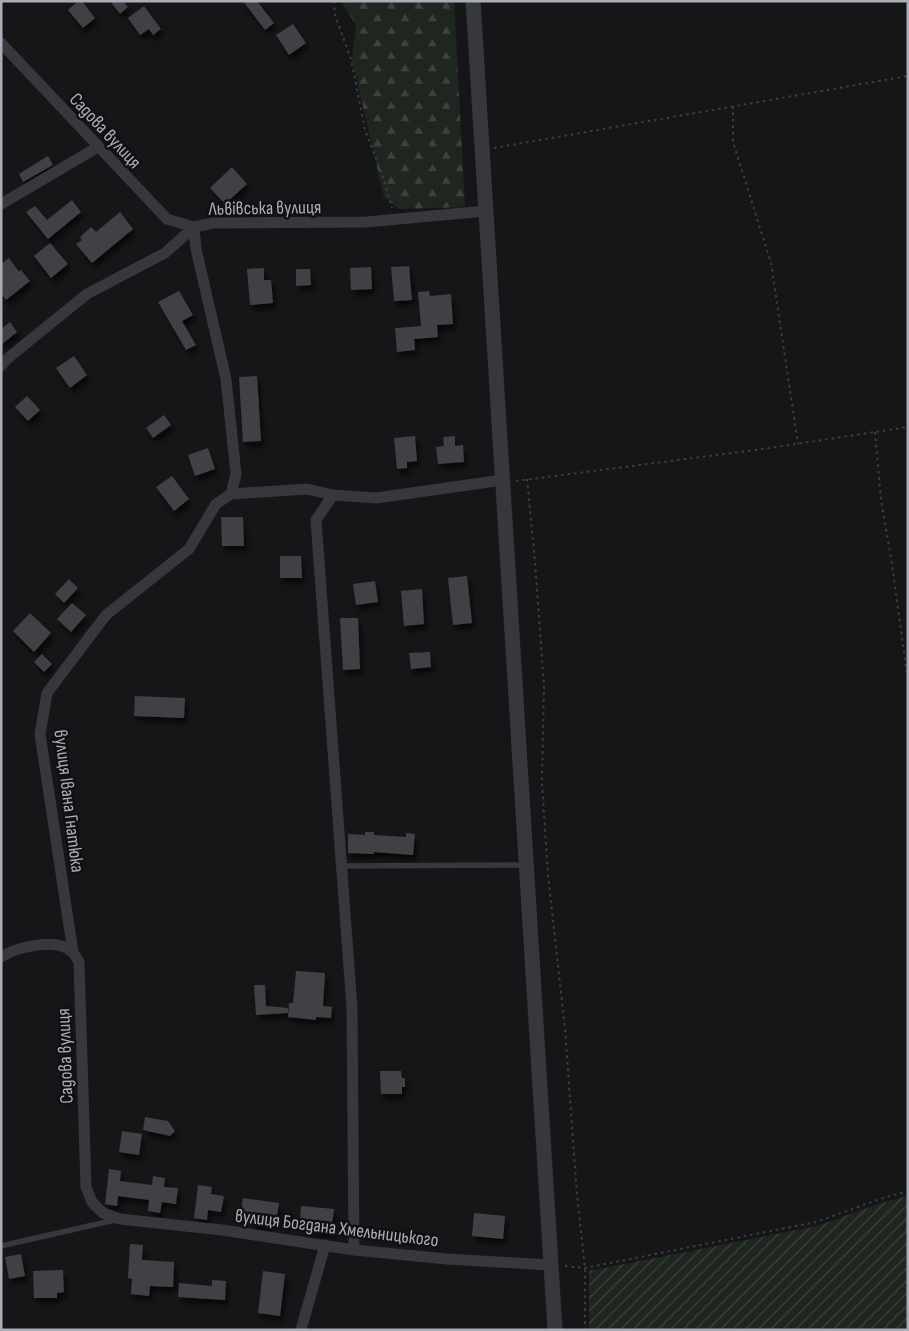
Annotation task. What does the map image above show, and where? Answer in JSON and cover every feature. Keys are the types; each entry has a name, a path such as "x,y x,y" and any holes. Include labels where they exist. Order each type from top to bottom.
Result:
{"street":[{"path":"473,1 555,1330"},
{"name":"Садова вулиця","path":"1,43 168,219 194,227"},
{"path":"1,204 98,147"},
{"name":"Львівська вулиця","path":"1,366 8,358 87,294 165,253 194,227 213,223 366,222 486,211"},
{"path":"194,227 196,249 226,379 236,474 231,494 307,489 333,495 376,498 504,480"},
{"name":"вулиця Івана Гнатюка","path":"73,952 40,734 47,693 106,615 189,549 216,504 231,494"},
{"path":"333,495 316,520 352,1008 354,1250"},
{"path":"1,957 9,952 33,945 64,946 73,952"},
{"name":"Садова вулиця","path":"73,952 79,962 86,1187 92,1202 103,1213 120,1219"},
{"name":"вулиця Богдана Хмельницького","path":"120,1219 222,1230 354,1250 447,1259 550,1265"},
{"path":"301,1330 325,1245"}],"lane":[{"path":"341,866 526,865"},
{"path":"1,1246 120,1219"}],"path":[{"path":"334,1 335,15 351,59 365,130 383,177 396,220"},
{"path":"482,148 493,148 908,76"},
{"path":"733,106 733,142 771,263 798,444"},
{"path":"504,480 516,481 798,444 908,427"},
{"path":"875,432 880,500 892,564 908,682"},
{"path":"527,479 544,686 542,783 548,875 565,1029 577,1195 585,1268 585,1330"},
{"path":"550,1265 585,1268 816,1222 908,1191"}],"green space":[{"path":"341,1 454,1 465,207 399,209 384,197 352,59 356,25"},
{"path":"908,1196 908,1330 589,1330 589,1271 817,1226 881,1203"}],"building":[{"path":"78,1 82,1 95,18 83,28 68,10"},
{"path":"110,1 123,1 128,7 120,14"},
{"path":"243,1 257,1 274,23 265,30"},
{"path":"144,6 161,29 153,35 149,29 140,35 128,18"},
{"path":"293,24 306,43 289,55 276,35"},
{"path":"48,156 53,165 23,182 19,174"},
{"path":"232,167 247,184 225,204 210,188"},
{"path":"72,200 81,212 48,239 26,212 35,206 47,220"},
{"path":"120,212 133,229 92,263 76,244 82,240 80,237 91,227 96,232"},
{"path":"50,243 68,264 51,278 34,256"},
{"path":"9,258 19,272 21,270 30,281 6,300 1,293 1,264"},
{"path":"409,266 412,300 394,301 391,267"},
{"path":"371,267 372,289 351,290 350,268"},
{"path":"264,268 264,280 271,280 273,303 250,305 247,269"},
{"path":"296,269 310,269 311,285 296,286"},
{"path":"179,291 193,315 182,321 196,345 186,350 158,302"},
{"path":"429,291 430,296 451,294 453,324 437,325 438,337 414,339 415,350 397,352 395,328 421,326 418,292"},
{"path":"10,322 17,332 1,345 1,329"},
{"path":"74,356 87,375 70,388 56,368"},
{"path":"257,376 261,441 243,442 239,377"},
{"path":"27,396 40,410 28,421 15,407"},
{"path":"164,415 171,425 153,438 146,428"},
{"path":"415,436 417,461 407,462 407,468 397,469 394,438"},
{"path":"455,436 455,446 463,445 464,462 438,464 436,447 444,446 443,437"},
{"path":"208,448 215,469 195,476 188,455"},
{"path":"172,476 189,499 174,511 156,487"},
{"path":"221,517 243,517 244,546 222,546"},
{"path":"280,556 301,556 302,578 280,578"},
{"path":"467,576 472,623 453,625 448,578"},
{"path":"69,579 78,588 64,603 55,594"},
{"path":"375,581 378,602 356,605 353,584"},
{"path":"422,589 424,624 404,626 401,591"},
{"path":"72,603 86,615 71,632 57,619"},
{"path":"30,613 51,633 34,652 13,631"},
{"path":"340,618 358,618 360,669 343,670"},
{"path":"430,652 431,667 411,669 409,653"},
{"path":"42,654 52,664 44,672 34,662"},
{"path":"135,696 185,698 184,718 134,716"},
{"path":"365,832 374,832 374,835 406,837 406,833 415,834 413,855 374,852 374,854 348,853 348,834 365,835"},
{"path":"296,971 325,973 323,1006 332,1007 331,1018 316,1017 316,1020 288,1017 289,1003 293,1003"},
{"path":"254,985 265,985 266,1006 288,1008 288,1013 256,1015"},
{"path":"380,1071 401,1071 402,1078 405,1078 405,1087 402,1087 402,1094 381,1094"},
{"path":"145,1117 168,1121 175,1131 170,1136 143,1130"},
{"path":"122,1131 142,1134 139,1155 119,1152"},
{"path":"109,1169 121,1171 120,1181 152,1185 153,1176 165,1178 164,1187 178,1188 176,1204 162,1202 160,1213 148,1211 149,1200 118,1196 117,1206 105,1204"},
{"path":"198,1185 212,1187 211,1194 224,1196 221,1212 208,1210 207,1220 194,1218"},
{"path":"243,1198 279,1203 277,1217 267,1216 266,1227 252,1225 253,1214 241,1212"},
{"path":"301,1206 334,1209 331,1234 307,1231 308,1222 300,1221"},
{"path":"474,1213 505,1216 503,1239 472,1236"},
{"path":"130,1244 143,1245 142,1260 174,1262 173,1287 150,1286 149,1296 131,1294 132,1279 128,1278"},
{"path":"21,1254 25,1276 9,1279 5,1257"},
{"path":"63,1270 64,1292 57,1293 57,1298 34,1298 33,1271"},
{"path":"263,1271 285,1274 280,1316 258,1313"},
{"path":"212,1280 226,1281 225,1300 178,1297 179,1283 212,1286"}]}
